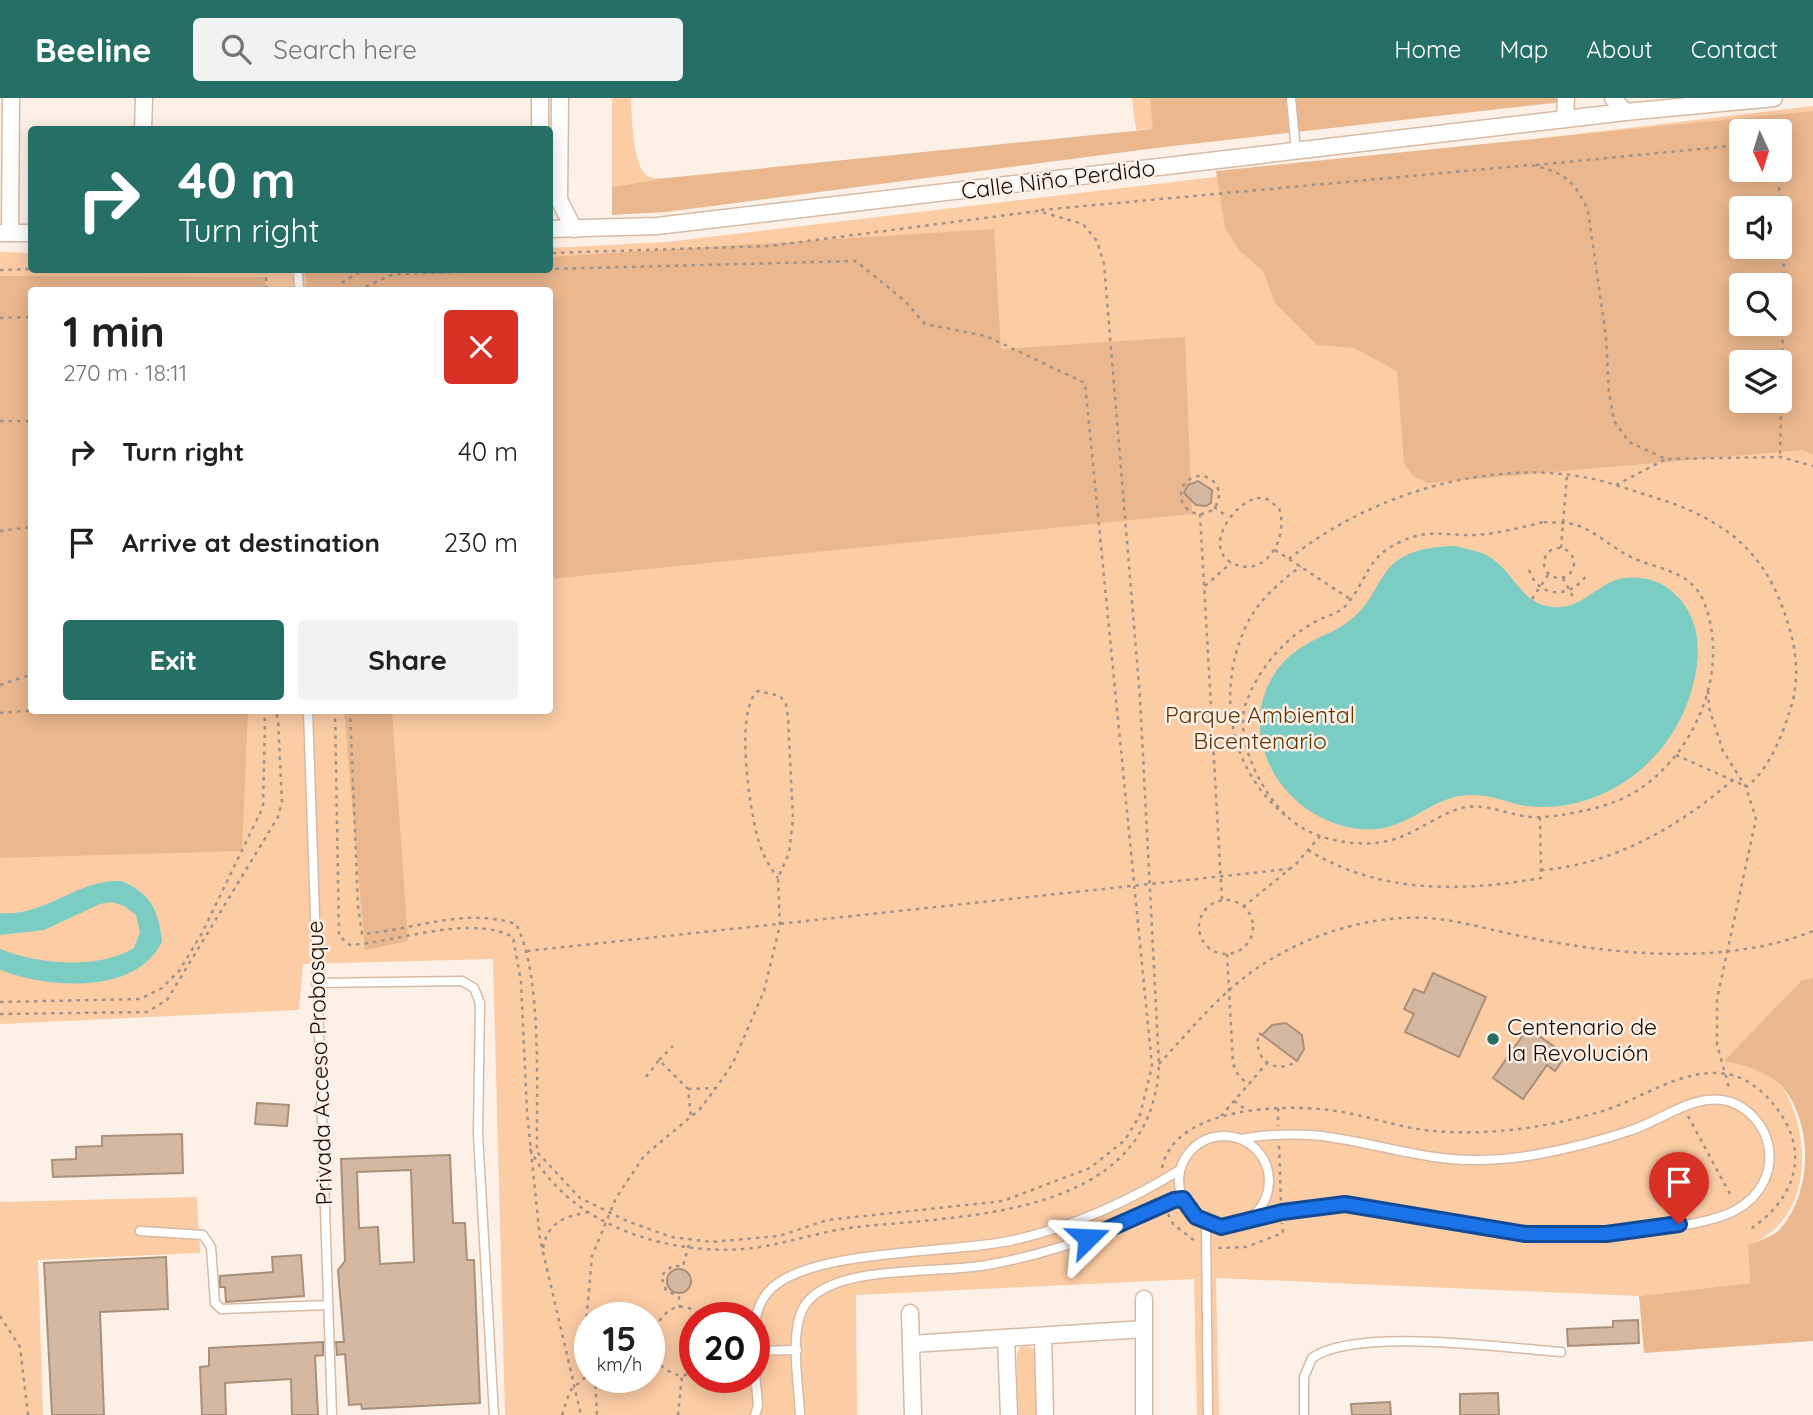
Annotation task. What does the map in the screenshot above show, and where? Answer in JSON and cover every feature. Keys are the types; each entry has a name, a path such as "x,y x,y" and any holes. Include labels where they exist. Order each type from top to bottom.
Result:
{"street":[{"path":"11,98 5,233 28,233"},
{"path":"143,126 144,98"},
{"path":"540,98 540,126"},
{"path":"560,98 554,181 562,211 574,229"},
{"path":"1565,119 1566,98"},
{"path":"1613,98 1625,112"},
{"name":"Calle Niño Perdido","path":"553,229 657,226 1625,112 1773,98"},
{"path":"1144,1299 1144,1415"},
{"path":"910,1313 913,1415"},
{"path":"911,1344 1144,1329"},
{"path":"1043,1336 1045,1415"},
{"path":"1006,1338 1009,1415"}],"lane":[{"path":"1291,98 1296,151"},
{"name":"Privada Acceso Probosque","path":"308,714 332,1415"},
{"path":"316,982 462,981 474,988 480,1003 478,1134 494,1415"},
{"path":"762,1302 767,1293 791,1275 844,1261 982,1247 1049,1231 1112,1209 1180,1170 1197,1145 1211,1138 1226,1136 1241,1139 1275,1133 1311,1133 1436,1158 1497,1158 1532,1155 1598,1141 1661,1119 1682,1105 1713,1099 1731,1102 1747,1111 1760,1125 1768,1141 1770,1160 1766,1178 1757,1194 1737,1209 1695,1222 1606,1234 1526,1234 1345,1204 1321,1205 1221,1227 1206,1223 1188,1209 1183,1199 1180,1170"},
{"path":"1241,1139 1263,1156 1270,1183 1261,1209 1250,1219"},
{"path":"800,1415 797,1321 801,1310 821,1289 851,1279 958,1270 1038,1255 1112,1229 1167,1200 1183,1199"},
{"path":"1206,1223 1208,1415"},
{"path":"140,1231 203,1235 211,1247 215,1303 221,1309 328,1305"},
{"path":"1304,1415 1304,1377 1312,1359 1344,1344 1443,1345 1561,1352"},
{"path":"770,1351 797,1350"},
{"path":"756,1393 757,1412"}],"path":[{"path":"553,253 769,246 1038,211 1729,146"},
{"path":"1530,165 1557,170 1580,192 1588,211 1614,421 1629,442 1666,459"},
{"path":"1779,182 1784,273 1780,457"},
{"path":"530,1149 541,1171 560,1193 607,1221 668,1244 743,1249 782,1244 833,1230 1003,1212 1071,1190 1099,1176 1126,1152 1141,1133 1158,1094 1160,1064 1140,698 1104,264 1097,241 1083,223 1038,211"},
{"path":"350,714 358,906 362,934 454,918 493,917 516,924 532,979 537,1152 580,1198 671,1237 734,1241 779,1236 827,1220 1003,1201 1090,1168 1125,1140 1140,1115 1152,1066 1085,383 986,336 925,324 905,301 856,261 553,269"},
{"path":"0,270 28,269"},
{"path":"339,287 358,273"},
{"path":"365,287 394,274 426,273"},
{"path":"0,318 28,317"},
{"path":"0,421 28,421"},
{"path":"1614,485 1666,459 1780,457 1813,466"},
{"path":"1289,559 1326,533 1364,512 1449,483 1508,475 1567,476 1614,485 1689,508 1715,521 1742,542 1777,592 1789,625 1797,661 1795,694 1770,756 1755,780 1746,787"},
{"path":"1204,476 1214,482 1219,493 1214,507 1200,514 1187,510 1180,498 1183,485 1192,477 1204,476"},
{"path":"1561,548 1567,476"},
{"path":"1204,587 1231,563 1254,564 1269,557 1275,550 1283,527 1275,503 1257,498 1246,501 1228,517 1222,531 1222,551 1231,563"},
{"path":"1214,507 1228,517"},
{"path":"1200,514 1223,900"},
{"path":"1301,566 1266,597 1250,619 1238,646 1229,697 1238,753 1251,778 1270,803 1301,828 1320,836 1362,844 1397,839 1465,807 1540,817 1602,806 1633,793 1659,774 1698,719 1708,688 1712,644 1708,613 1700,593 1670,570 1633,559 1586,530 1562,523 1544,522 1471,535 1430,532 1403,541 1379,553 1350,599 1335,615 1316,621 1275,653 1245,705 1242,729 1256,772 1278,805 1301,828"},
{"path":"0,531 28,528"},
{"path":"1561,548 1570,552 1574,562 1571,572 1563,577 1549,574 1544,566 1545,556 1552,550 1561,548"},
{"path":"1275,550 1350,599"},
{"path":"1529,570 1540,587 1557,593 1570,591 1586,576"},
{"path":"1532,599 1549,574"},
{"path":"1563,577 1574,599"},
{"path":"0,685 28,675"},
{"path":"1708,688 1714,726 1737,776 1746,787 1756,819 1717,999 1717,1029 1731,1102"},
{"path":"588,1302 592,1256 610,1213 644,1156 691,1117 716,1088 733,1063 764,991 780,925 778,878 792,837 791,744 786,704 780,696 758,691 747,706 746,755 757,837 767,864 778,878"},
{"path":"0,713 28,711"},
{"path":"0,1002 140,999 162,988 179,971 202,933 263,807 265,720 262,714"},
{"path":"0,1014 147,1012 167,1000 278,817 281,790 276,714"},
{"path":"335,714 339,936 350,945 474,929 499,929 513,937 521,982 530,1149 543,1249 574,1377"},
{"path":"1675,755 1710,768 1746,787"},
{"path":"1541,870 1597,859 1628,847 1667,828 1737,776"},
{"path":"1308,850 1351,870 1420,886 1491,887 1541,878 1540,817"},
{"path":"1243,906 1289,869 1320,836"},
{"path":"526,951 1289,869"},
{"path":"1223,900 1243,906 1251,916 1252,934 1243,948 1227,954 1209,949 1203,942 1198,925 1206,908 1223,900"},
{"path":"1160,1064 1229,990 1275,957 1304,942 1367,923 1429,918 1573,945 1670,954 1769,946 1813,931"},
{"path":"1227,954 1233,1063 1241,1079 1248,1084"},
{"path":"1262,1035 1259,1033 1257,1050 1267,1063 1280,1068 1297,1061"},
{"path":"646,1077 673,1046"},
{"path":"659,1060 688,1089 691,1117"},
{"path":"1219,1118 1267,1063"},
{"path":"688,1089 716,1088"},
{"path":"1234,1101 1248,1111"},
{"path":"1687,1114 1731,1196"},
{"path":"543,1249 554,1224 564,1217 588,1212"},
{"path":"679,1302 679,1297 666,1290 662,1276 672,1266 683,1266 691,1240"},
{"path":"0,1316 20,1347 28,1415"},
{"path":"562,1415 570,1391 574,1387"},
{"path":"577,1393 581,1415"},
{"path":"596,1393 597,1415"},
{"path":"678,1415 680,1393"}],"green space":[{"path":"612,98 631,98 637,158 649,177 666,178 612,187"},
{"path":"1132,98 1150,98 1154,129 1136,130"},
{"name":"Parque Ambiental Bicentenario","path":"1813,106 1813,978 1802,980 1725,1061 1763,1073 1783,1088 1793,1108 1802,1154 1801,1177 1785,1218 1769,1234 1748,1245 1750,1283 1639,1296 1216,1278 1219,1415 1197,1415 1194,1279 856,1295 857,1415 505,1415 493,959 303,964 299,1010 0,1024 0,252 28,253 28,273 553,273 553,248 667,242"},
{"path":"197,1197 200,1253 38,1260 43,1415 0,1415 0,1202"},
{"path":"1029,1346 1037,1352 1038,1415 1017,1415 1017,1353 1020,1347"}],"shaded area":[{"path":"1150,98 1561,98 1562,102 1156,148 666,212 612,215 612,187 666,178 1153,129"},
{"path":"1813,111 1813,455 1803,450 1428,483 1414,477 1404,464 1397,371 1354,348 1317,345 1275,303 1263,271 1240,251 1225,228 1216,171 1729,119 1729,182 1792,182 1792,119 1733,119"},
{"path":"994,229 1001,349 1185,337 1192,514 553,579 553,287 307,287 305,273 553,273 553,257"},
{"path":"0,276 266,277 265,287 28,287 28,714 248,714 242,851 0,858"},
{"path":"344,714 392,714 408,941 365,950"},
{"path":"1813,978 1813,1341 1644,1353 1639,1296 1750,1283 1748,1245 1778,1231 1792,1213 1804,1176 1805,1157 1804,1137 1792,1101 1782,1086 1769,1076 1724,1061 1802,980"}],"water":[{"path":"1455,546 1490,557 1531,599 1547,606 1569,606 1624,578 1647,579 1669,589 1690,613 1698,642 1696,673 1687,704 1676,727 1644,767 1602,794 1578,803 1552,807 1526,806 1487,796 1458,796 1393,826 1361,829 1333,823 1309,810 1288,792 1272,770 1262,745 1260,719 1265,692 1280,666 1292,654 1353,618 1392,566 1405,556 1426,549"},
{"path":"121,881 140,891 152,904 159,921 162,942 149,959 132,972 88,983 65,983 41,981 0,970 0,949 49,961 86,962 103,960 134,948 140,932 136,915 124,906 112,902 100,904 44,930 0,935 0,913 32,909 90,886"}],"building":[{"path":"1198,481 1212,490 1211,503 1206,506 1196,505 1184,493 1188,485"},
{"path":"1433,973 1486,997 1459,1057 1405,1032 1414,1014 1404,1009 1414,989 1424,993"},
{"path":"1286,1023 1302,1035 1304,1049 1297,1061 1262,1035 1272,1025"},
{"path":"1528,1028 1566,1055 1555,1071 1547,1065 1523,1099 1493,1078"},
{"path":"257,1103 289,1105 287,1126 255,1124"},
{"path":"182,1134 183,1173 53,1177 52,1160 76,1159 76,1147 102,1146 102,1136"},
{"path":"450,1155 453,1223 465,1223 467,1260 474,1260 480,1403 362,1409 361,1404 349,1405 345,1354 337,1355 336,1342 344,1342 338,1270 345,1261 341,1159","holes":["411,1170 414,1262 380,1264 378,1227 359,1228 357,1172"]},
{"path":"301,1255 304,1296 226,1302 225,1287 220,1287 220,1276 273,1272 272,1257"},
{"path":"166,1257 168,1309 100,1312 104,1415 52,1415 44,1263"},
{"path":"679,1269 688,1272 691,1281 688,1290 679,1293 670,1290 667,1281 670,1272"},
{"path":"1638,1320 1639,1343 1568,1346 1567,1329 1613,1327 1613,1321"},
{"path":"323,1342 323,1355 315,1356 318,1415 292,1415 291,1379 225,1383 226,1415 202,1415 200,1367 209,1366 209,1348"},
{"path":"1498,1393 1499,1415 1460,1415 1460,1394"},
{"path":"1390,1402 1391,1415 1352,1415 1351,1404"}],"place":[{"name":"Centenario de la Revolución","path":"1493,1039"}],"route":[{"path":"1088,1238 1137,1217 1167,1200 1183,1199 1196,1217 1221,1227 1282,1212 1345,1204 1526,1234 1606,1234 1679,1224"}]}
